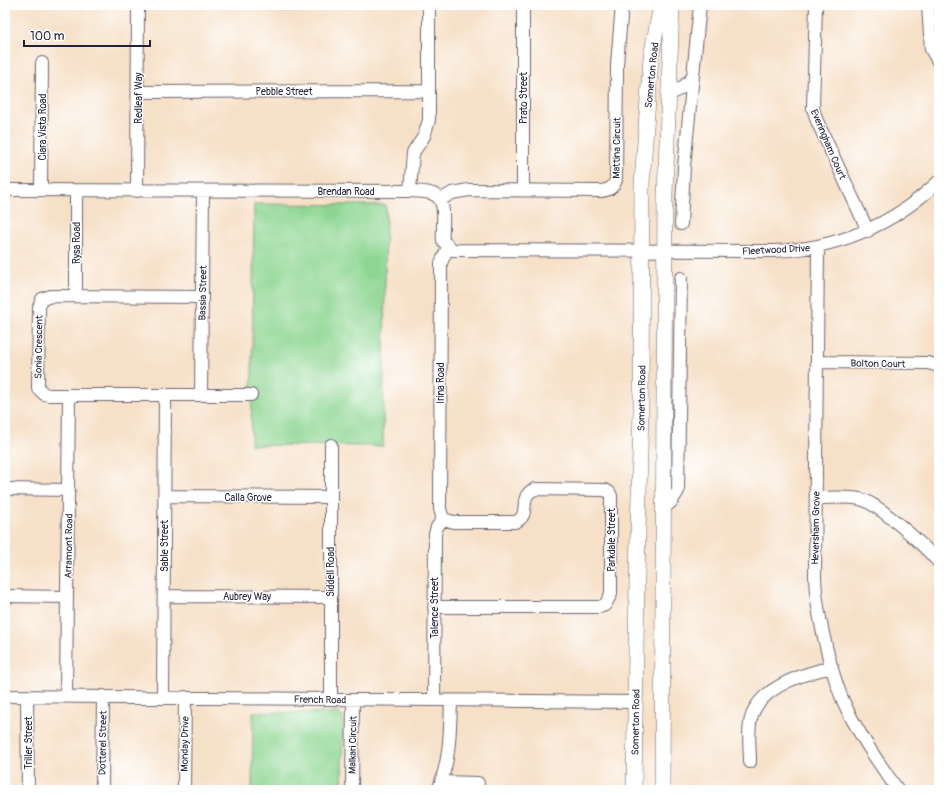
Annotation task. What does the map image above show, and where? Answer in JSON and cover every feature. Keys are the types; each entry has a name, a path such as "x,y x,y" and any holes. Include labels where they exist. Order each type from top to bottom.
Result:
{"main road":[{"name":"Somerton Road","path":"662,790 664,252 669,95 664,6"},
{"name":"Somerton Road","path":"634,790 641,409 642,183 652,57 664,6"}],"street":[{"name":"Redleaf Way","path":"137,191 138,5"},
{"path":"410,191 413,153 428,128 429,5"},
{"name":"Prato Street","path":"523,5 523,190"},
{"name":"Mattina Circuit","path":"440,200 452,193 469,190 601,191 607,190 614,185 616,180 617,64 622,5"},
{"path":"681,224 684,167 700,5"},
{"name":"Everingham Court","path":"816,5 813,108 817,121 868,231"},
{"path":"928,5 931,50 939,63"},
{"name":"Ciara Vista Road","path":"41,190 42,63"},
{"name":"Somerton Road","path":"669,95 683,88 693,77"},
{"name":"Pebble Street","path":"138,92 429,91"},
{"name":"Fleetwood Drive","path":"642,252 787,250 818,246 868,231 909,206 939,181"},
{"name":"Brendan Road","path":"5,190 204,192 410,191 434,194 440,200"},
{"name":"Rysa Road","path":"76,191 76,296"},
{"name":"Bassia Street","path":"201,395 204,192"},
{"path":"440,200 442,208 443,241 448,247 461,251 642,252"},
{"name":"Heversham Grove","path":"818,246 816,593 832,667 838,687 847,708 898,790"},
{"name":"Irina Road","path":"443,519 440,509 441,262 448,247"},
{"path":"663,509 672,501 678,491 681,278"},
{"path":"664,282 673,291 680,304"},
{"name":"Sonia Crescent","path":"202,297 76,296 47,297 42,299 39,307 38,388 44,394 69,396 165,394 251,395"},
{"name":"Bolton Court","path":"817,362 928,363 939,366"},
{"name":"Sable Street","path":"163,697 165,394"},
{"name":"Arramont Road","path":"66,696 69,396"},
{"name":"Siddell Road","path":"331,446 331,699"},
{"path":"5,489 69,490"},
{"name":"Parkdale Street","path":"434,607 598,607 606,606 611,594 611,496 609,492 605,490 535,489 528,492 525,498 524,514 521,520 515,522 454,522 443,519"},
{"name":"Calla Grove","path":"164,496 331,497"},
{"path":"816,498 860,499 872,504 885,513 939,563"},
{"name":"Talence Street","path":"434,700 435,534 437,527 443,519"},
{"path":"5,596 67,597"},
{"name":"Aubrey Way","path":"164,596 330,597"},
{"path":"750,762 751,721 753,713 764,699 790,680 806,673 832,667"},
{"name":"French Road","path":"5,696 635,702"},
{"name":"Triller Street","path":"27,696 28,790"},
{"name":"Dotterel Street","path":"102,790 103,696"},
{"name":"Monday Drive","path":"184,790 185,697"},
{"name":"Malkari Circuit","path":"352,790 353,700"},
{"path":"450,701 450,743 440,786 478,783"}],"green space":[{"path":"254,204 386,205 383,446 251,445"},
{"path":"253,712 339,713 343,717 342,790 252,790"}]}
